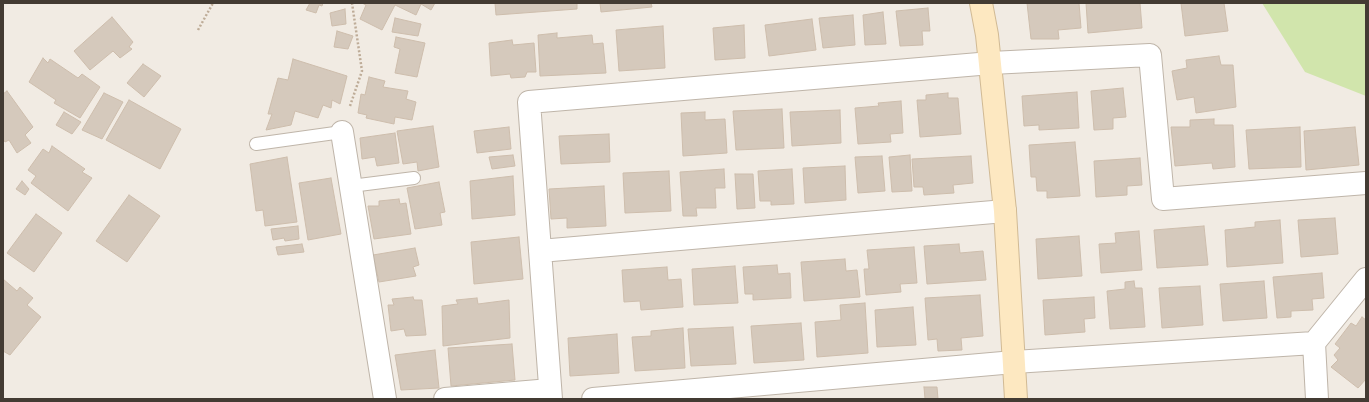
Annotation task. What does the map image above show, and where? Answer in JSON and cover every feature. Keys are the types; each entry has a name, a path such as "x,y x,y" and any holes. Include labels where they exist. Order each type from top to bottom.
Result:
{"street":[{"path":"981,3 991,63 1005,211 1016,399"},
{"path":"445,399 551,395 529,102 991,63 1150,55 1163,199 1366,183"},
{"path":"342,132 385,399"},
{"path":"540,251 1005,211"},
{"path":"1317,399 1314,343 1366,279"},
{"path":"593,399 1014,362 1314,343"}],"lane":[{"path":"256,144 342,132"},
{"path":"351,186 414,178"}],"path":[{"path":"198,30 213,3"},
{"path":"342,132 362,71 352,3"}],"green space":[{"path":"1262,3 1366,3 1366,96 1305,72"}],"building":[{"path":"310,3 323,3 322,6 319,5 316,13 306,10"},
{"path":"362,3 435,3 431,10 421,4 416,15 395,5 382,30 360,19 366,5"},
{"path":"495,3 577,3 577,9 496,15"},
{"path":"600,3 651,3 652,7 601,12"},
{"path":"1027,3 1079,3 1081,28 1058,30 1059,39 1031,39"},
{"path":"1086,3 1140,3 1142,28 1088,33"},
{"path":"1181,3 1224,3 1228,31 1185,36"},
{"path":"928,8 930,31 922,31 923,45 900,46 896,11"},
{"path":"345,9 346,24 332,26 330,13"},
{"path":"883,12 886,44 865,45 863,15"},
{"path":"853,15 855,45 823,48 819,18"},
{"path":"112,17 133,42 129,47 132,49 120,58 113,51 90,70 74,51"},
{"path":"395,18 421,24 418,36 392,32"},
{"path":"812,19 816,50 769,56 765,25"},
{"path":"744,25 745,58 715,60 713,28"},
{"path":"663,26 665,68 619,71 616,30"},
{"path":"337,31 353,36 348,49 334,47"},
{"path":"557,33 557,38 592,35 593,44 603,43 606,73 540,76 538,35"},
{"path":"396,37 425,43 417,77 395,73 400,49 394,47"},
{"path":"512,40 513,45 534,43 536,72 527,72 525,77 511,78 510,74 491,76 489,43"},
{"path":"1219,56 1221,65 1233,65 1236,107 1196,113 1194,97 1177,100 1172,71 1187,68 1186,60"},
{"path":"43,58 48,63 50,59 78,78 82,74 100,87 80,118 54,103 56,100 29,82"},
{"path":"293,59 347,76 340,104 332,100 331,108 323,105 318,118 295,111 291,125 266,130 272,114 268,114 278,78 288,80"},
{"path":"143,64 161,76 144,97 127,83"},
{"path":"369,77 385,81 383,87 408,91 406,99 416,102 412,120 395,117 394,124 366,118 367,115 358,113 361,94 365,95"},
{"path":"1123,88 1126,117 1113,118 1113,129 1094,130 1091,91"},
{"path":"7,91 33,127 25,135 31,143 17,153 9,140 5,142 3,139 3,94"},
{"path":"1077,92 1079,128 1039,130 1039,125 1024,126 1022,96"},
{"path":"104,93 123,102 102,139 82,130"},
{"path":"948,93 948,98 958,98 961,134 920,137 917,100 926,100 926,95"},
{"path":"129,100 181,129 160,169 106,140"},
{"path":"901,101 903,133 890,134 891,142 858,144 855,108 879,106 878,103"},
{"path":"782,109 784,148 736,150 733,111"},
{"path":"840,110 841,143 792,146 790,112"},
{"path":"64,112 81,122 72,134 56,125"},
{"path":"705,112 705,120 725,119 727,153 683,156 681,113"},
{"path":"1214,119 1214,125 1233,125 1235,167 1213,169 1212,163 1175,166 1171,127 1190,127 1190,120"},
{"path":"433,126 439,167 418,171 417,162 403,164 397,131"},
{"path":"509,127 511,149 477,153 474,131"},
{"path":"1300,127 1301,167 1249,169 1246,130"},
{"path":"1355,127 1359,165 1306,170 1304,131"},
{"path":"395,133 399,163 377,166 375,157 362,159 360,138"},
{"path":"609,134 610,162 561,164 559,136"},
{"path":"1075,142 1080,196 1047,198 1047,191 1037,191 1036,177 1031,177 1029,145"},
{"path":"52,146 85,169 82,172 92,178 68,211 31,183 36,176 28,170 43,149 49,153"},
{"path":"513,155 515,166 492,169 489,157"},
{"path":"910,155 912,191 892,192 889,157"},
{"path":"882,156 885,191 858,193 855,157"},
{"path":"971,156 973,183 953,185 954,193 924,195 923,187 914,187 912,159"},
{"path":"287,157 297,222 265,226 263,210 256,211 250,164"},
{"path":"1140,158 1142,185 1127,186 1127,195 1096,197 1094,161"},
{"path":"845,166 846,200 805,203 803,168"},
{"path":"724,169 725,188 715,188 716,208 696,208 697,216 683,216 680,172"},
{"path":"792,169 794,204 771,205 771,201 760,201 758,171"},
{"path":"669,171 671,211 625,213 623,173"},
{"path":"735,174 753,174 755,208 737,209"},
{"path":"513,176 515,215 472,219 470,181"},
{"path":"331,178 341,234 308,240 299,183"},
{"path":"22,181 29,189 25,195 16,189"},
{"path":"439,182 445,212 440,213 442,225 415,229 407,188"},
{"path":"604,186 606,226 567,228 567,218 551,219 549,189"},
{"path":"129,195 160,216 127,262 96,241"},
{"path":"399,199 400,204 406,203 411,234 374,239 368,206 379,206 379,201"},
{"path":"36,214 62,233 34,272 7,253"},
{"path":"1335,218 1338,254 1301,257 1298,220"},
{"path":"1280,220 1283,263 1227,267 1225,230 1255,227 1255,222"},
{"path":"298,226 299,239 285,241 284,238 273,240 271,229"},
{"path":"1204,226 1208,265 1157,268 1154,230"},
{"path":"1139,231 1142,270 1101,273 1099,244 1116,243 1115,233"},
{"path":"1079,236 1082,276 1038,279 1036,239"},
{"path":"519,237 523,279 474,284 471,242"},
{"path":"302,244 304,252 278,255 276,247"},
{"path":"959,244 960,253 983,251 986,280 927,284 924,246"},
{"path":"914,247 917,283 900,284 901,292 866,295 864,269 869,269 867,250"},
{"path":"415,248 419,265 413,267 416,276 379,282 373,255"},
{"path":"845,259 846,271 857,270 860,297 804,301 801,262"},
{"path":"777,265 778,274 790,273 791,298 753,300 753,294 745,294 743,267"},
{"path":"735,266 738,303 694,305 692,269"},
{"path":"667,267 668,280 681,279 683,307 641,310 640,301 624,302 622,270"},
{"path":"1322,273 1324,298 1312,299 1313,310 1291,311 1291,317 1277,318 1273,277"},
{"path":"3,279 17,291 20,287 33,298 27,305 41,317 10,355 3,351"},
{"path":"1134,281 1135,288 1142,288 1145,327 1110,329 1107,291 1125,289 1125,282"},
{"path":"1264,281 1267,318 1223,321 1220,284"},
{"path":"1200,286 1203,325 1162,328 1159,288"},
{"path":"980,295 983,336 961,338 962,350 938,351 937,339 928,340 925,298"},
{"path":"413,297 414,300 422,300 426,335 406,336 404,329 391,331 388,305 394,305 392,299"},
{"path":"1094,297 1095,318 1084,319 1085,332 1045,335 1043,300"},
{"path":"477,298 478,304 509,300 510,338 443,346 442,306 458,304 456,300"},
{"path":"865,303 868,353 817,357 815,322 841,320 840,305"},
{"path":"913,307 916,345 877,347 875,310"},
{"path":"1362,317 1366,320 1366,379 1358,388 1331,367 1338,360 1334,355 1340,348 1335,344 1351,323 1356,326"},
{"path":"801,323 804,360 754,363 751,326"},
{"path":"733,327 736,364 691,366 688,329"},
{"path":"683,328 685,368 635,371 632,337 651,336 651,331"},
{"path":"617,334 619,373 570,376 568,338"},
{"path":"512,344 515,380 451,386 448,348"},
{"path":"435,350 439,388 401,390 395,355"},
{"path":"924,387 937,387 938,399 925,399"}]}
